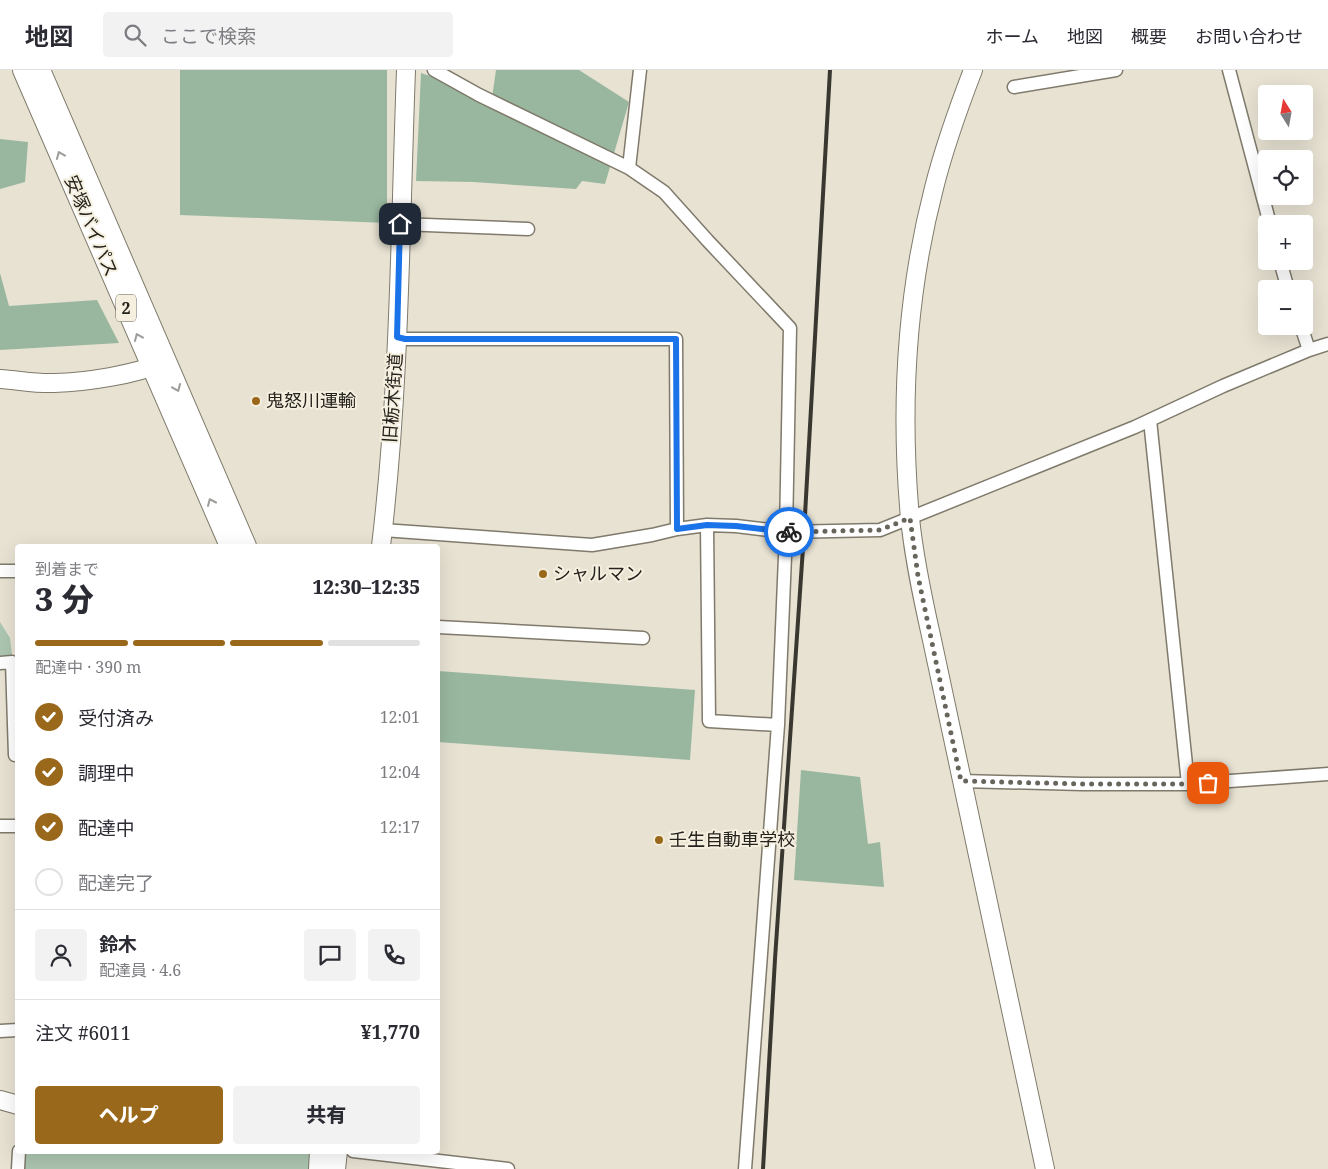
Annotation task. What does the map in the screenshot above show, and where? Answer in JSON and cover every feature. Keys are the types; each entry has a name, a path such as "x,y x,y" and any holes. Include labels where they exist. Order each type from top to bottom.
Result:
{"main road":[{"name":"安塚バイパス","path":"23,70 159,365 245,544"},
{"name":"安塚バイパス","path":"40,70 229,544"},
{"path":"319,1169 320,1154"},
{"path":"335,1169 337,1154"}],"street":[{"name":"旧栃木街道","path":"382,538 397,337 406,70"},
{"path":"434,70 479,95 629,168 664,192 790,328 786,532 778,725 745,1169"},
{"path":"629,168 640,70"},
{"path":"973,70 934,188 919,257 910,317 905,432 910,518 918,576 1045,1169"},
{"path":"1014,87 1116,70"},
{"path":"1230,70 1268,215"},
{"path":"400,224 528,229"},
{"path":"1304,335 1309,350"},
{"path":"397,337 405,339 676,339 677,529"},
{"path":"382,538 592,545 707,525 736,526 786,532 880,530 1150,420 1309,350 1328,344"},
{"path":"0,379 54,383 92,379 159,365"},
{"path":"1150,420 1188,784"},
{"path":"707,525 709,721 778,725"},
{"path":"0,571 15,571"},
{"path":"440,627 643,638"},
{"path":"0,663 12,662 15,689"},
{"path":"961,781 1188,784 1328,774"},
{"path":"0,826 15,826"},
{"path":"0,1030 15,1030"},
{"path":"0,1100 15,1104"},
{"path":"18,1169 19,1154"},
{"path":"377,1154 508,1169"}],"green space":[{"path":"180,70 387,70 387,223 180,215"},
{"path":"496,70 579,70 629,102 605,184 582,181 576,189 473,182 416,181 421,73 492,98"},
{"path":"0,139 28,142 25,182 0,189"},
{"path":"0,273 9,306 97,300 119,343 0,350"},
{"path":"0,622 10,638 12,655 0,656"},
{"path":"440,671 695,690 690,760 440,742"},
{"path":"801,770 860,777 868,844 880,842 884,887 794,880"},
{"path":"20,1154 320,1154 318,1169 20,1169"}],"railway":[{"path":"763,1169 775,959 804,533 830,70"}],"way so far":[{"path":"789,532 880,530 910,518 918,576 961,781 1082,784 1208,783"}],"place":[{"name":"鬼怒川運輸","path":"256,401"},
{"name":"シャルマン","path":"543,574"},
{"name":"壬生自動車学校","path":"659,840"}],"route":[{"path":"400,224 397,337 405,339 676,339 677,529 707,525 789,532"}]}
